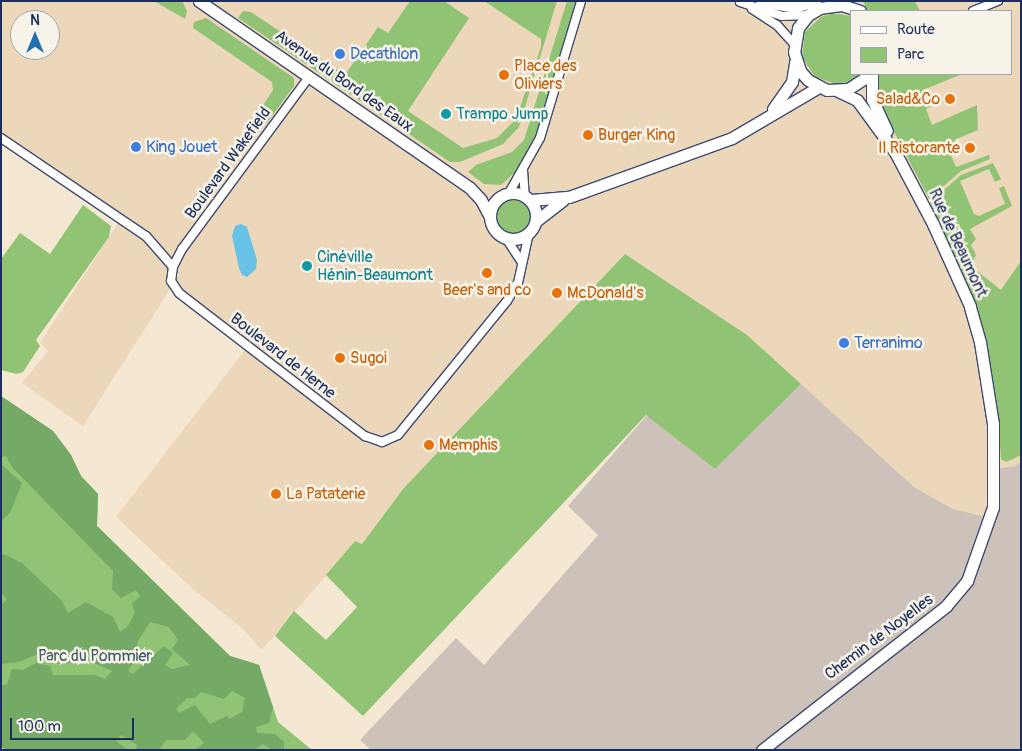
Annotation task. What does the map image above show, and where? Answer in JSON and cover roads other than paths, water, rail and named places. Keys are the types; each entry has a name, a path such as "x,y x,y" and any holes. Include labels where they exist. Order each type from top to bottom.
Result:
{"street":[{"name":"Avenue du Bord des Eaux","path":"199,1 470,188 490,217"},
{"path":"522,262 506,238 495,230 490,217 493,205 505,195 540,138 580,1"},
{"path":"761,1 794,7 815,1"},
{"path":"976,10 998,1"},
{"path":"740,2 782,16 808,15 836,3 858,10"},
{"path":"740,2 777,25 794,44"},
{"path":"768,117 792,82 795,60 794,44 798,28 808,15"},
{"path":"795,60 804,76 819,87 838,91 857,86 870,75"},
{"name":"Rue de Beaumont","path":"871,75 872,99 895,152 958,277 980,342 993,424 995,469 993,506 988,530"},
{"name":"Boulevard Wakefield","path":"173,267 188,241 309,77"},
{"path":"506,238 518,238 529,233 536,221 568,197 732,138 819,87"},
{"name":"Rue de Beaumont","path":"838,91 857,100 895,152"},
{"path":"1,138 146,236 173,267"},
{"path":"524,166 528,198 536,221"},
{"name":"Avenue du Bord des Eaux","path":"470,188 505,195"},
{"path":"505,195 528,198 568,197"},
{"name":"Boulevard de Herne","path":"173,267 171,281 179,293 365,436 382,442 403,429 508,301 518,283 529,233"},
{"name":"Chemin de Noyelles","path":"762,750 946,606 967,581 988,530"}],"water":[{"path":"241,224 247,227 257,260 256,269 247,277 242,275 239,268 232,236 235,226"}],"place":[{"name":"Decathlon","path":"340,54"},
{"name":"Place des Oliviers","path":"504,75"},
{"name":"Salad&Co","path":"950,99"},
{"name":"Trampo Jump","path":"446,114"},
{"name":"Burger King","path":"588,135"},
{"name":"King Jouet","path":"136,147"},
{"name":"Il Ristorante","path":"970,148"},
{"name":"Cinéville Hénin-Beaumont","path":"307,266"},
{"name":"Beer's and co","path":"487,273"},
{"name":"McDonald's","path":"557,293"},
{"name":"Terranimo","path":"844,343"},
{"name":"Sugoi","path":"340,358"},
{"name":"Memphis","path":"429,445"},
{"name":"La Pataterie","path":"276,494"}],"park label":[{"name":"Parc du Pommier","path":"95,656"}]}
